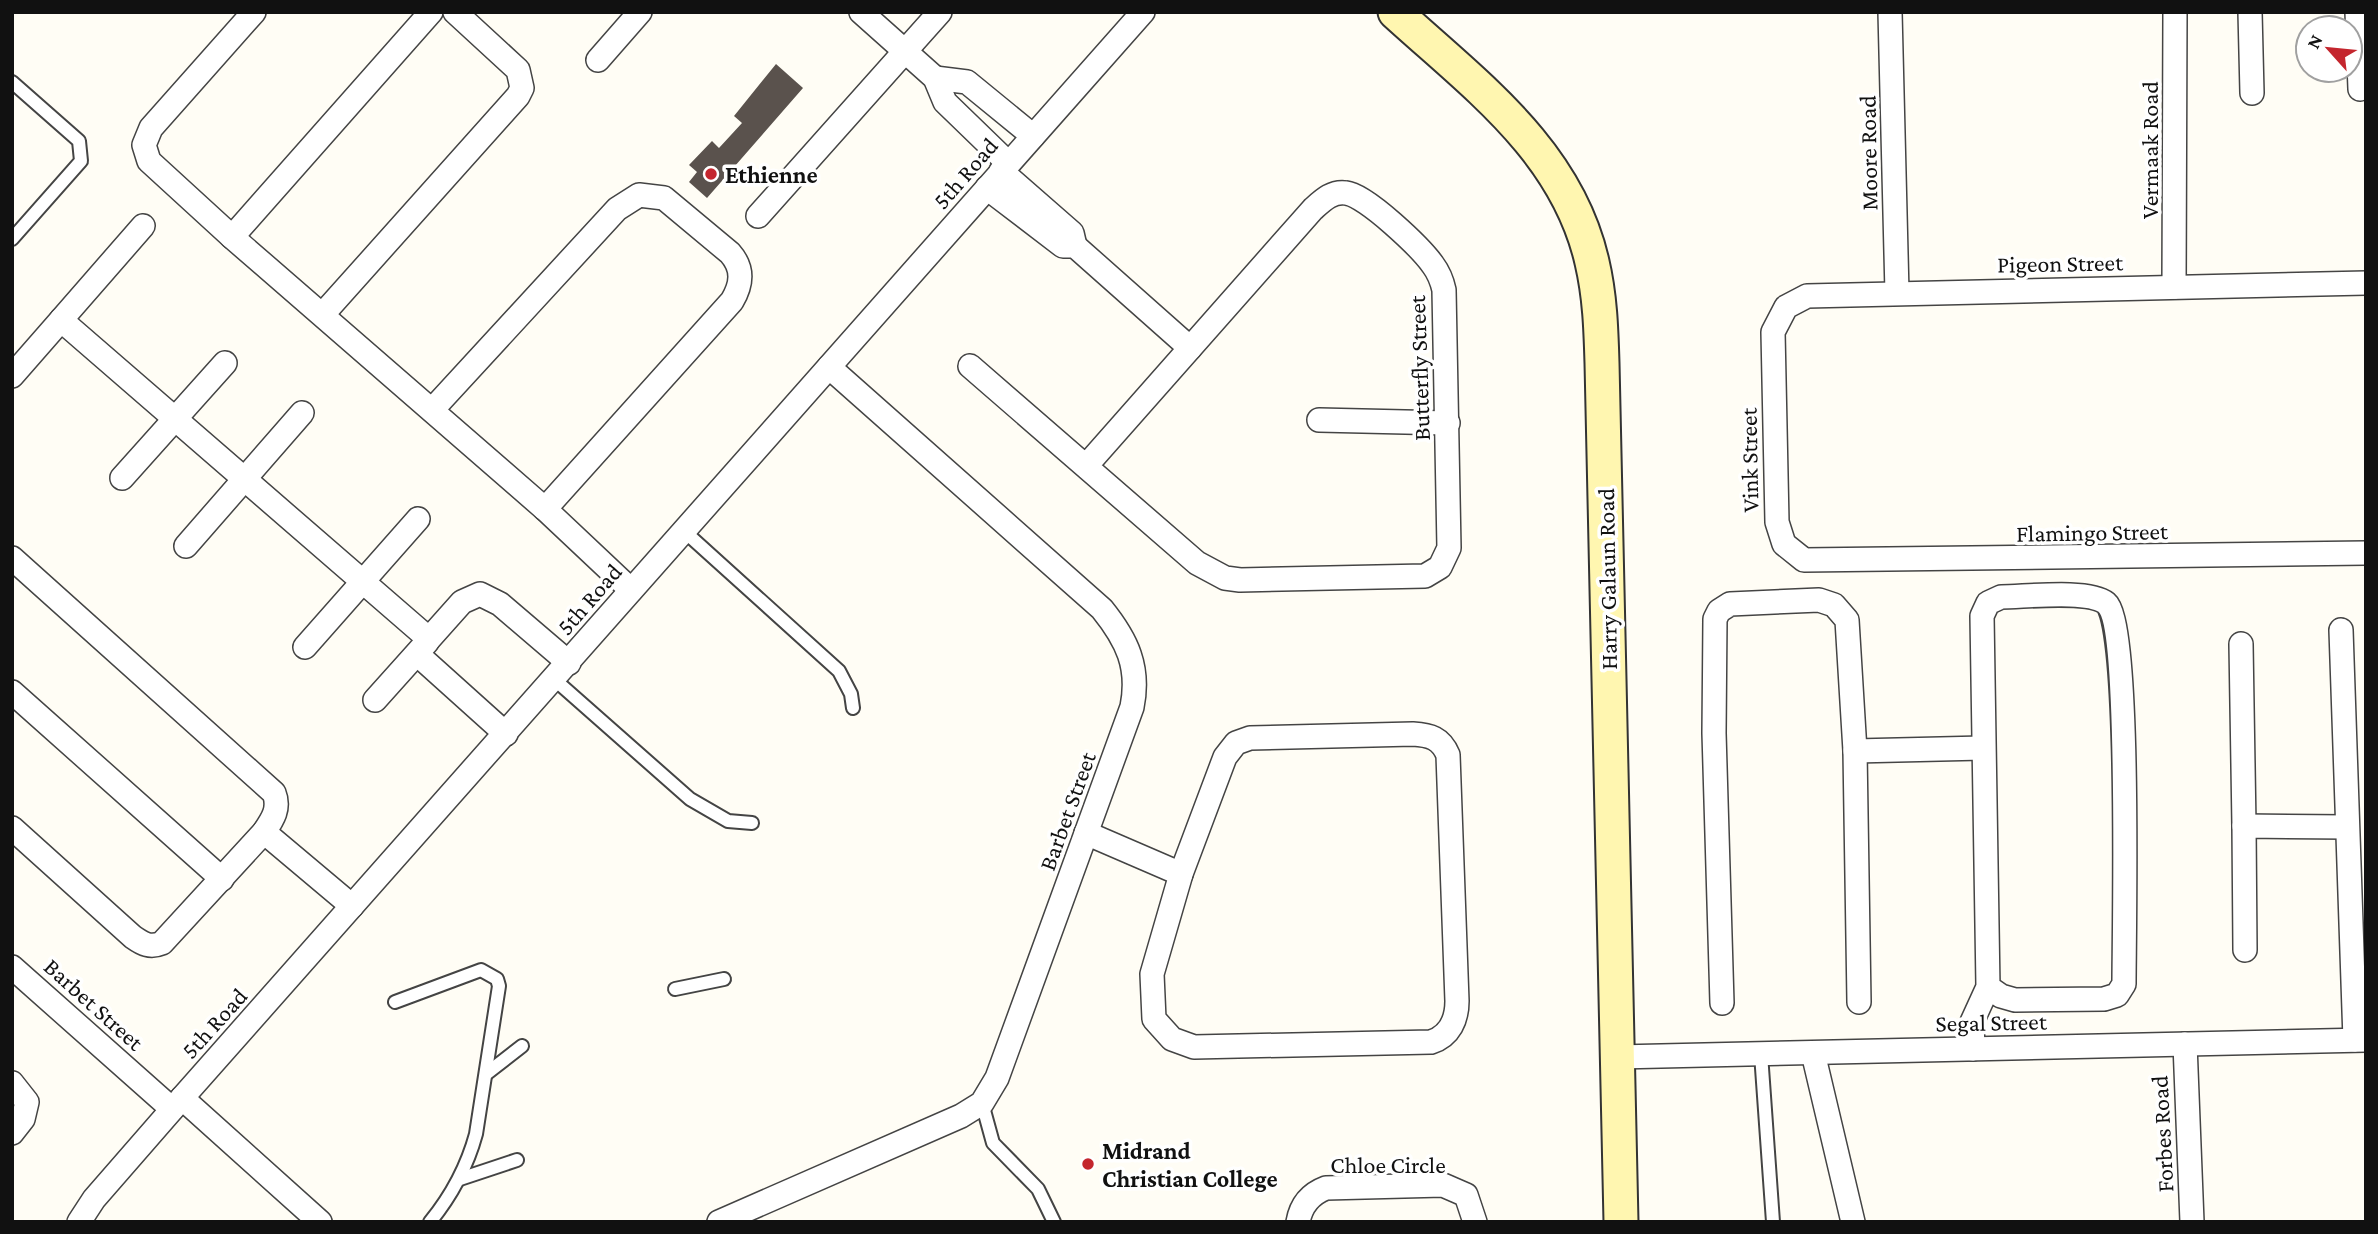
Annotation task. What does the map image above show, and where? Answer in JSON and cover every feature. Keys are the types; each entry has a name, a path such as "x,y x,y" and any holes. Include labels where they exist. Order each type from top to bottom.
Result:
{"main road":[{"name":"Harry Galaun Road","path":"1395,12 1524,130 1559,180 1592,260 1601,314 1621,1222"}],"street":[{"path":"254,12 151,128 144,145 145,153 155,168 545,509 631,590"},
{"path":"232,237 431,12"},
{"path":"323,314 518,96 521,78 518,70 455,12"},
{"path":"598,60 640,12"},
{"path":"861,12 935,78 945,102 999,174 1072,233 1075,246 1190,348"},
{"path":"758,216 940,12"},
{"name":"5th Road","path":"79,1222 94,1199 177,1103 1143,12"},
{"name":"Moore Road","path":"1891,12 1897,293"},
{"name":"Vermaak Road","path":"2175,12 2175,287"},
{"path":"2250,12 2252,93"},
{"path":"2357,12 2360,89"},
{"path":"935,78 967,82 1033,136"},
{"name":"Butterfly Street","path":"970,366 1197,563 1225,578 1425,576 1440,567 1449,548 1444,290 1440,276 1424,254 1370,206 1349,193 1331,195 1313,209 1086,466"},
{"path":"432,410 617,209 639,195 664,198 730,253 738,262 741,277 732,301 545,509"},
{"path":"12,376 143,226"},
{"name":"Pigeon Street","path":"1773,332 1786,307 1807,296 2366,283"},
{"path":"61,320 363,582 506,734"},
{"name":"Vink Street","path":"1773,332 1779,533 1793,553 1804,560 1819,562"},
{"path":"122,478 225,363"},
{"name":"Barbet Street","path":"829,366 1102,609 1127,643 1136,676 1132,707 997,1077 982,1103"},
{"path":"186,546 302,413"},
{"path":"1319,420 1448,423"},
{"path":"305,647 418,520"},
{"name":"Flamingo Street","path":"1819,562 2366,553"},
{"path":"12,558 274,793 276,808 264,832 222,879 162,943 149,945 101,910 12,828"},
{"path":"375,701 462,602 480,594 500,604 561,671"},
{"path":"1973,1049 1972,1022 1988,987 1981,627 1988,603 2001,597 2092,596 2104,602 2114,615 2118,643 2124,772 2124,984 2117,995 2104,999 2015,1000 2001,996 1988,987"},
{"path":"1722,1003 1714,733 1714,626 1719,611 1730,604 1819,600 1834,604 1849,627 1855,751 1859,1002"},
{"path":"2341,630 2356,767 2347,827 2361,1040"},
{"path":"2241,645 2245,950"},
{"path":"12,692 222,879"},
{"path":"1413,734 1436,738 1444,744 1448,755 1457,1001 1452,1025 1445,1035 1431,1042 1194,1047 1172,1039 1154,1019 1150,990 1152,974 1181,874 1225,757 1236,743 1250,738 1413,734"},
{"path":"1855,751 1983,748"},
{"path":"2244,826 2347,827"},
{"path":"264,832 352,906"},
{"path":"1086,833 1181,874"},
{"name":"Barbet Street","path":"12,967 320,1222"},
{"name":"Segal Street","path":"1618,1057 2361,1040"},
{"name":"Forbes Road","path":"2185,1044 2192,1222"},
{"path":"1813,1053 1853,1222"},
{"path":"12,1083 27,1102 23,1119 12,1133"},
{"path":"719,1222 961,1116 982,1103"},
{"name":"Chloe Circle","path":"1298,1222 1306,1202 1314,1192 1326,1188 1430,1185 1455,1188 1466,1195 1475,1222"}],"lane":[{"path":"12,239 80,161 79,141 15,90"},
{"path":"684,531 826,658 846,681 853,708"},
{"path":"561,671 690,799 729,821 752,823"},
{"path":"395,1002 472,972 490,973 497,979 500,993 476,1134 460,1179 430,1222"},
{"path":"675,989 724,979"},
{"path":"486,1074 522,1046"},
{"path":"1761,1054 1773,1222"},
{"path":"982,1103 993,1143 1038,1189 1054,1222"},
{"path":"460,1179 517,1160"}],"building":[{"path":"776,64 803,88 707,198 689,182 697,172 689,165 712,141 719,148 742,123 734,116"}],"place":[{"name":"Ethienne","path":"711,174"},
{"name":"Midrand Christian College","path":"1088,1164"}]}
